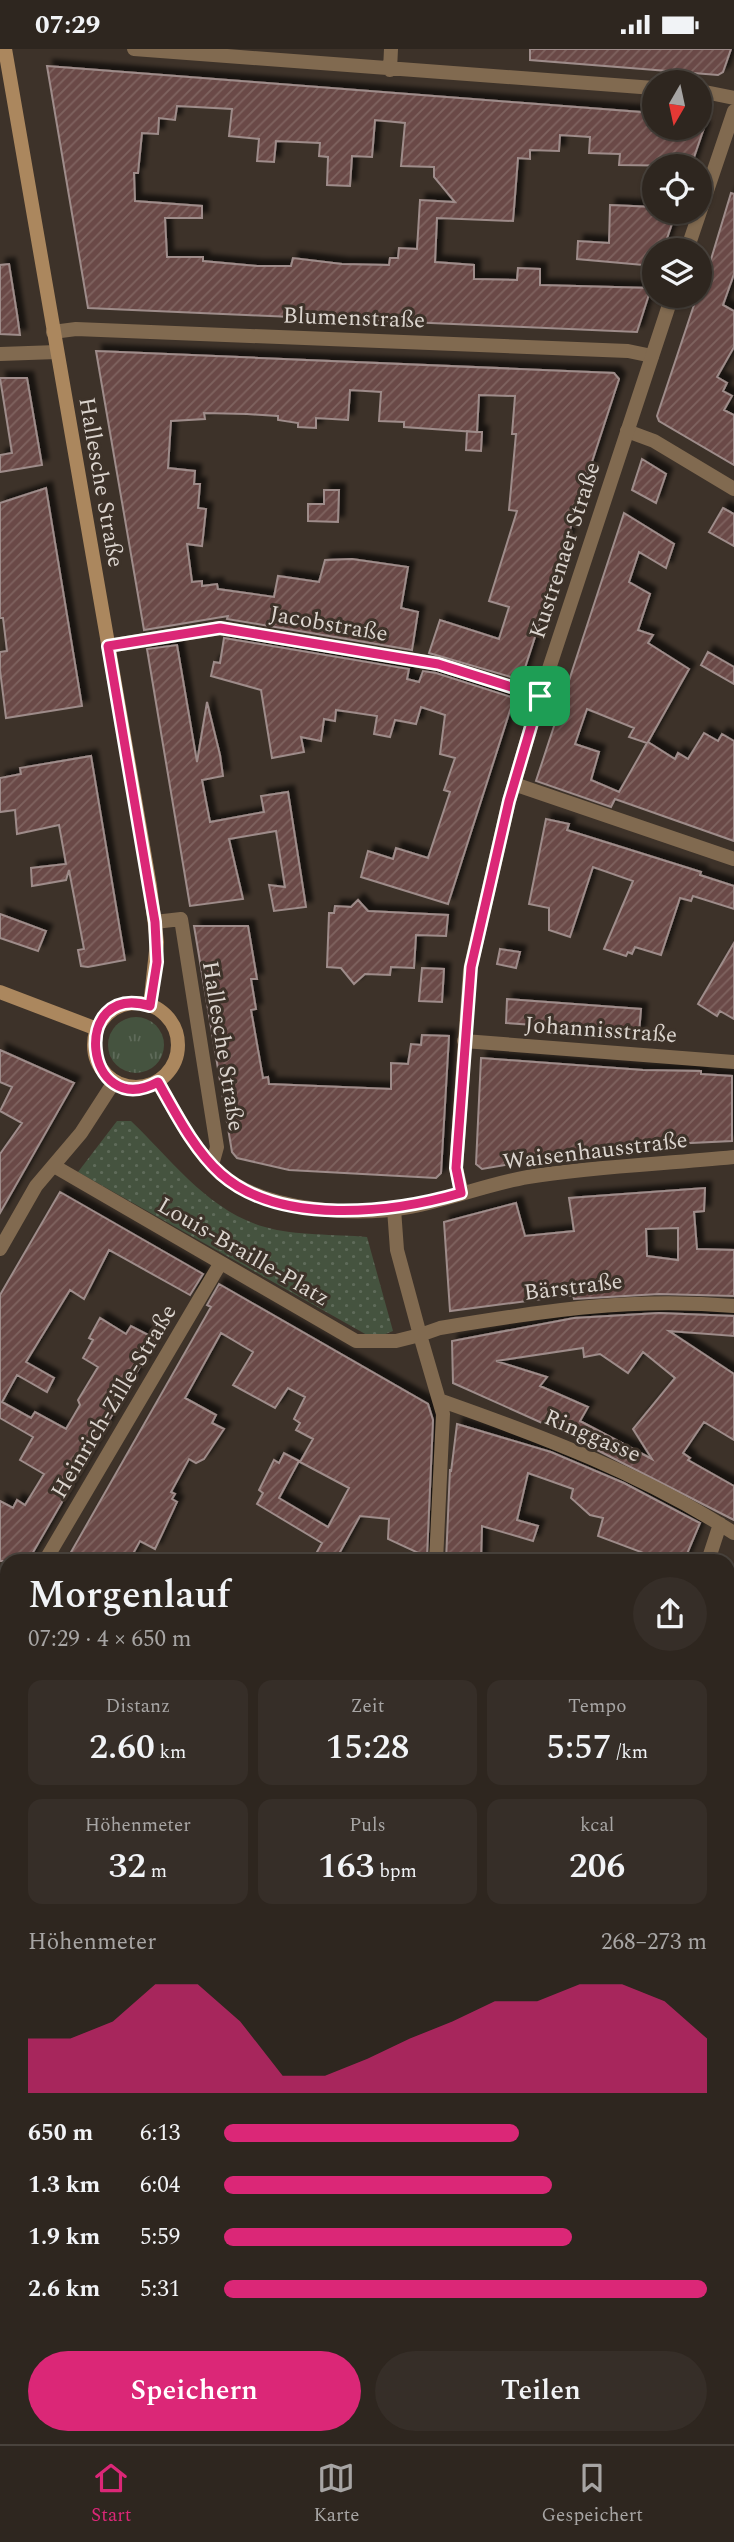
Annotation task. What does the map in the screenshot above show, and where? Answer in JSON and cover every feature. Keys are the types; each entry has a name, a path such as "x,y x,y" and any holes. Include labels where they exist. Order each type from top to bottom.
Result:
{"main road":[{"name":"Hallesche Straße","path":"5,49 155,922 157,962 150,1006"},
{"path":"0,992 97,1029"},
{"path":"138,1003 150,1006 169,1020 178,1042 174,1065 158,1082 136,1088 114,1081 104,1074 95,1058 94,1041 97,1029 108,1013 119,1006 138,1003"}],"street":[{"path":"134,49 642,87"},
{"path":"390,70 391,49"},
{"path":"712,94 734,98"},
{"path":"691,238 733,117"},
{"name":"Kustrenaer Straße","path":"461,1193 456,1168 471,967 514,784 540,696 668,308"},
{"name":"Blumenstraße","path":"53,331 76,329 628,351 652,356"},
{"path":"0,354 57,352"},
{"path":"627,431 654,441 734,489"},
{"name":"Jacobstraße","path":"108,646 220,628 438,664 540,696"},
{"path":"514,784 734,859"},
{"name":"Hallesche Straße","path":"155,922 181,919 217,1147 212,1165"},
{"name":"Johannisstraße","path":"464,1041 734,1062"},
{"path":"0,1249 36,1186 91,1118 114,1081"},
{"path":"158,1082 212,1165 240,1188 270,1201 304,1207 394,1209 461,1193"},
{"name":"Waisenhausstraße","path":"461,1193 551,1174 734,1157"},
{"name":"Louis-Braille-Platz","path":"54,1166 356,1341 396,1341 420,1335"},
{"path":"394,1209 397,1250 420,1335 442,1401 444,1431 436,1554"},
{"name":"Heinrich-Zille-Straße","path":"49,1554 220,1264"},
{"name":"Bärstraße","path":"420,1335 440,1328 606,1303 662,1301 734,1306"},
{"name":"Ringgasse","path":"442,1401 586,1454 651,1485 734,1532"},
{"path":"710,1554 720,1524"}],"green space":[{"path":"131,1017 141,1017 156,1025 162,1034 162,1056 156,1065 141,1073 131,1073 113,1061 108,1050 108,1040 120,1022"},
{"path":"117,1121 131,1121 208,1197 245,1219 265,1227 290,1232 367,1237 393,1331 383,1335 367,1335 78,1172"}],"building":[{"path":"530,49 731,49 723,72 718,75 712,75 712,70 655,70 530,60"},
{"path":"47,66 642,112 642,140 700,140 695,154 642,154 642,165 619,165 620,154 589,153 590,137 560,135 559,151 530,150 530,159 518,158 513,221 437,218 435,262 474,265 474,279 517,280 518,268 540,269 540,285 642,288 642,308 645,308 637,332 88,308","holes":["177,106 232,109 229,136 259,139 257,161 274,162 276,141 320,143 319,156 328,157 327,185 350,186 352,156 372,157 375,120 405,123 401,166 434,167 434,177 455,202 420,200 417,249 399,248 398,258 390,258 389,265 342,264 293,258 291,266 257,266 203,261 203,257 167,257 165,218 202,218 202,206 135,201 134,173 138,173 142,133 158,134 159,118 175,120"]},
{"path":"731,193 734,194 734,274 723,305 734,311 734,347 717,377 727,383 723,391 732,396 724,410 734,415 734,465 659,421 657,416 693,308 712,308 712,256"},
{"path":"610,205 642,206 642,224 672,224 667,238 642,238 642,265 577,259 578,241 609,243"},
{"path":"9,264 20,335 0,334 0,265"},
{"path":"96,351 614,373 619,379 521,680 429,653 440,620 499,639 509,607 489,601 517,511 509,510 516,434 512,434 515,396 479,395 477,432 482,432 481,451 466,450 467,431 404,427 404,422 379,421 381,392 350,390 348,420 316,418 316,428 298,427 298,423 278,420 278,416 247,414 204,413 205,419 171,421 168,468 195,471 194,484 200,484 198,508 206,509 202,546 187,544 192,582 202,581 202,586 217,584 218,589 274,597 278,576 319,582 325,560 352,559 408,567 401,608 418,612 412,650 227,619 228,616 144,630"},
{"path":"0,378 27,378 42,465 0,472 0,455 12,453"},
{"path":"642,459 666,474 656,503 632,490"},
{"path":"46,488 82,706 6,718 0,670 0,652 7,651 3,618 0,618 0,503"},
{"path":"324,490 339,490 338,522 308,521 308,504 324,504"},
{"path":"723,508 734,514 734,546 709,532"},
{"path":"624,513 674,544 666,568 639,552 629,582 650,594 638,630 653,635 648,643 689,669 648,742 675,759 678,753 688,759 704,733 718,741 722,734 734,741 734,841 615,799 611,807 536,781","holes":["587,709 634,728 629,737 647,743 619,792 591,780 599,752 575,744"]},
{"path":"224,638 409,669 407,679 419,682 423,671 436,673 514,698 448,904 361,877 368,851 393,859 396,848 428,858 450,792 444,790 455,758 440,754 445,715 421,707 416,724 395,720 390,737 374,734 377,716 336,710 335,721 324,719 321,741 301,737 304,752 272,758 261,690 211,676 214,662 220,663"},
{"path":"177,645 197,762 207,702 220,755 223,776 202,780 210,822 264,812 261,796 288,792 306,907 274,911 269,885 285,887 276,831 229,839 243,899 190,906 147,649"},
{"path":"708,652 734,667 734,684 701,665"},
{"path":"91,756 125,960 88,967 81,966 78,950 84,949 69,870 66,880 32,886 31,868 66,864 59,825 17,834 15,810 0,812 0,778 21,774 20,768"},
{"path":"546,819 569,824 567,830 701,872 700,875 734,886 734,909 693,896 691,901 680,898 661,955 635,947 632,954 628,952 626,956 604,949 633,881 593,867 570,937 549,930 549,908 529,904"},
{"path":"358,900 368,911 448,915 446,936 416,935 414,968 391,967 390,975 365,974 354,984 341,968 327,967 329,913 334,913 335,906 351,907"},
{"path":"0,914 46,931 38,951 0,938"},
{"path":"194,926 248,926 257,979 251,979 256,1009 251,1010 263,1078 268,1077 269,1084 391,1089 391,1063 408,1064 411,1044 421,1045 422,1035 449,1036 441,1173 436,1178 289,1170 237,1158 232,1152"},
{"path":"734,943 734,1019 720,1011 717,1016 698,1004"},
{"path":"500,949 520,952 516,968 497,964"},
{"path":"422,968 444,969 442,1002 419,1001"},
{"path":"507,999 641,1009 639,1033 615,1031 607,1038 600,1038 591,1029 506,1023"},
{"path":"0,1050 74,1083 0,1213 0,1154 22,1123 0,1111 12,1087 0,1082"},
{"path":"481,1058 643,1070 701,1071 701,1074 732,1076 732,1141 587,1148 588,1151 482,1169 476,1164"},
{"path":"705,1188 704,1211 694,1212 697,1249 734,1250 734,1296 659,1294 574,1299 573,1295 450,1311 444,1222 516,1203 525,1236 574,1231 569,1198","holes":["678,1228 678,1260 647,1256 646,1229"]},
{"path":"60,1192 203,1274 190,1295 109,1250 84,1299 70,1290 26,1362 54,1378 47,1392 17,1375 2,1402 31,1418 35,1412 66,1429 80,1405 78,1400 98,1367 83,1358 93,1340 89,1338 100,1318 126,1334 131,1326 156,1339 32,1554 0,1554 0,1501 13,1508 17,1500 25,1505 44,1474 20,1460 33,1437 0,1418 0,1295"},
{"path":"219,1284 428,1404 433,1420 427,1554 420,1554 388,1539 389,1519 360,1516 339,1554 316,1554 322,1543 257,1504 263,1493 259,1490 274,1460 279,1463 284,1453 299,1461 279,1498 328,1527 349,1488 300,1462 313,1439 296,1430 300,1423 294,1419 305,1397 288,1388 275,1408 233,1385 253,1352 221,1333 185,1398 216,1415 212,1423 224,1429 204,1459 196,1463 189,1459 171,1492 175,1494 172,1499 177,1502 155,1549 140,1541 133,1554 70,1554 211,1307 207,1305"},
{"path":"659,1313 734,1316 734,1336 669,1331 734,1374 734,1440 704,1422 683,1453 690,1458 688,1460 734,1486 734,1520 597,1450 598,1448 453,1383 452,1341 574,1318","holes":["583,1348 584,1357 600,1354 628,1373 643,1352 675,1378 633,1429 652,1459 580,1421 588,1407 540,1386 547,1377 496,1361"]},
{"path":"457,1424 551,1452 624,1483 700,1523 687,1554 646,1554 598,1536 603,1518 590,1515 571,1498 573,1489 528,1473 517,1520 538,1526 533,1541 482,1526 481,1554 446,1554 450,1469 451,1472"}],"route":[{"path":"220,628 438,664 540,696 509,801 471,967 466,1005 456,1168 461,1193 410,1207 380,1211 304,1207 270,1201 240,1188 212,1165 158,1082 142,1087 130,1087 119,1084 104,1074 94,1053 97,1029 108,1013 119,1006 138,1003 150,1006 153,998 157,942 108,646 220,628"}]}
